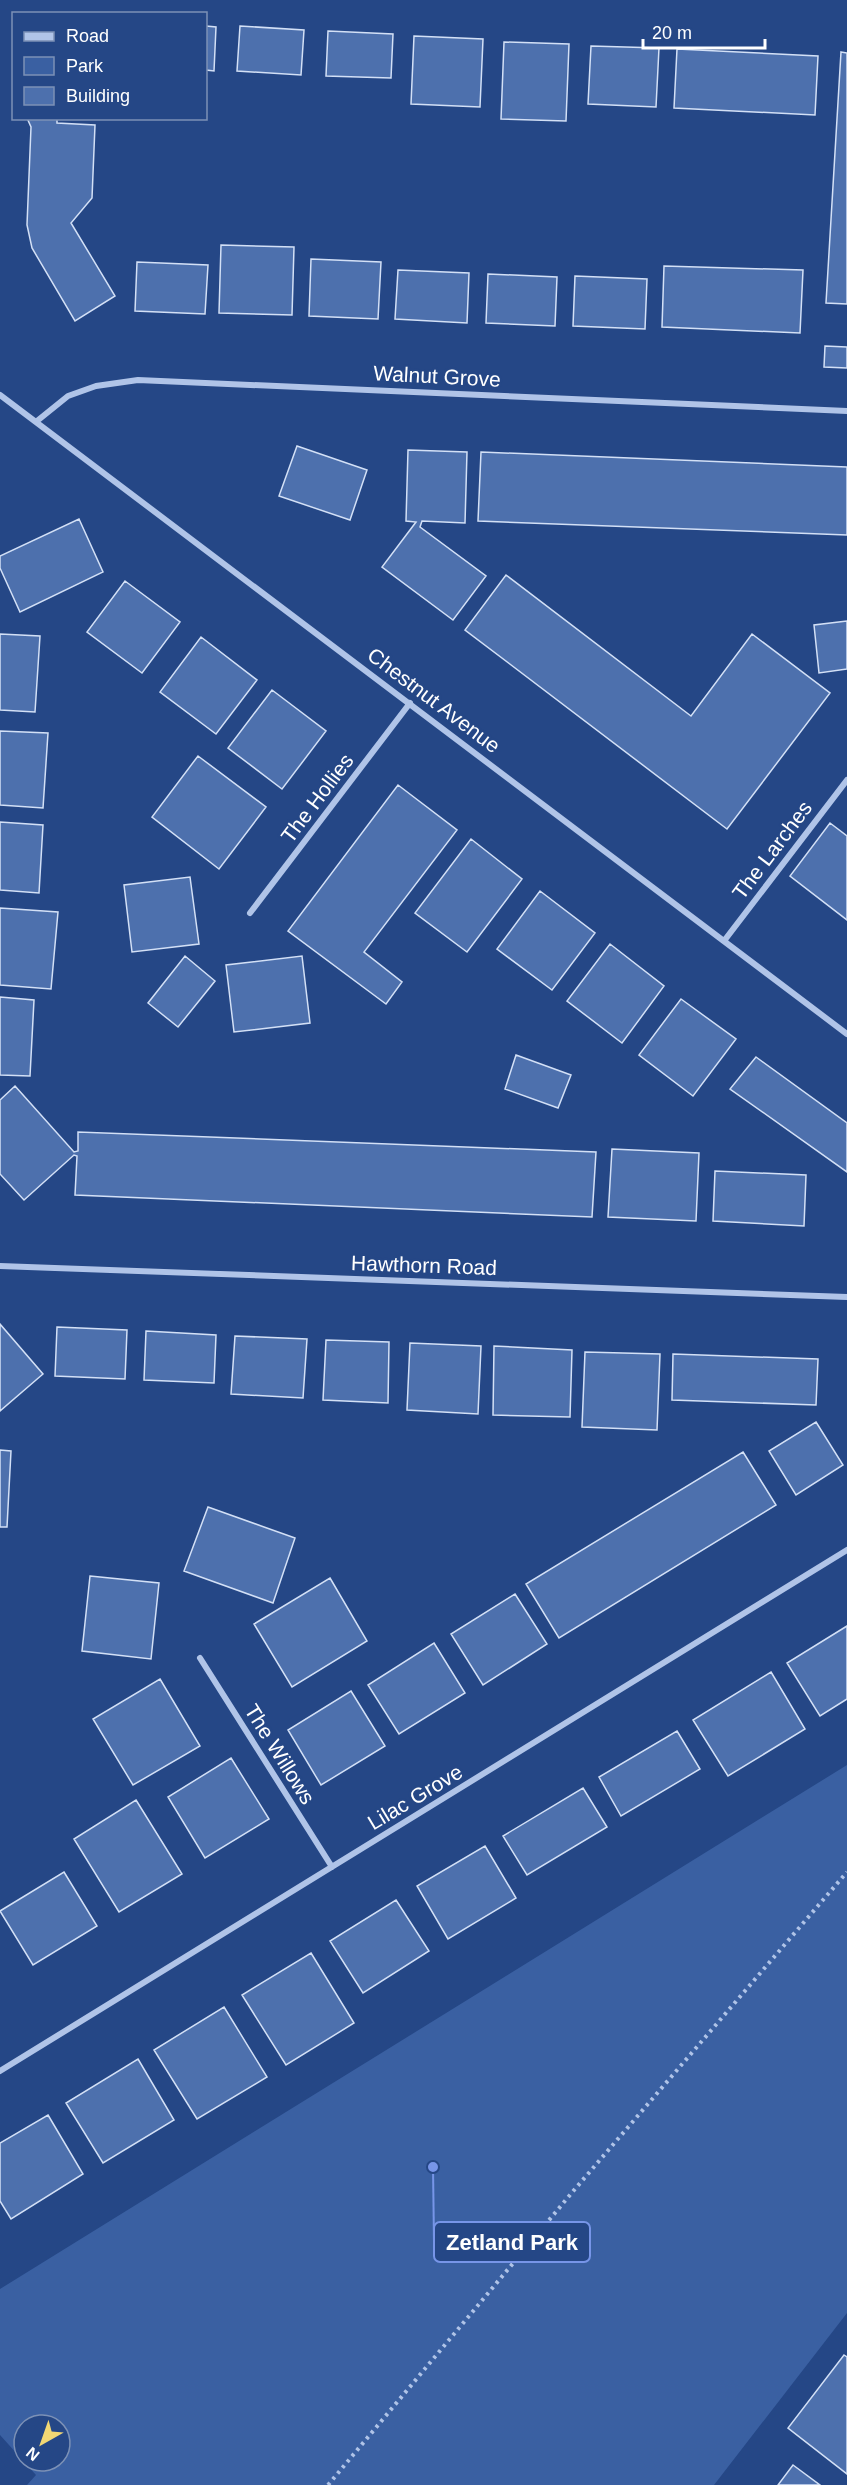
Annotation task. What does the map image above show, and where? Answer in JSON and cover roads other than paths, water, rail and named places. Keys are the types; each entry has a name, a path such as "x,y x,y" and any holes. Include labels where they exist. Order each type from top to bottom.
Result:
{"street":[{"name":"Walnut Grove","path":"37,421 68,396 96,386 138,380 847,411"},
{"name":"Chestnut Avenue","path":"0,395 847,1034"},
{"name":"The Hollies","path":"250,913 410,703"},
{"name":"The Larches","path":"724,941 847,780"},
{"name":"Hawthorn Road","path":"0,1266 847,1297"},
{"name":"Lilac Grove","path":"0,2072 847,1550"},
{"name":"The Willows","path":"200,1658 332,1867"}],"place":[{"name":"Zetland Park","path":"433,2167"}]}
